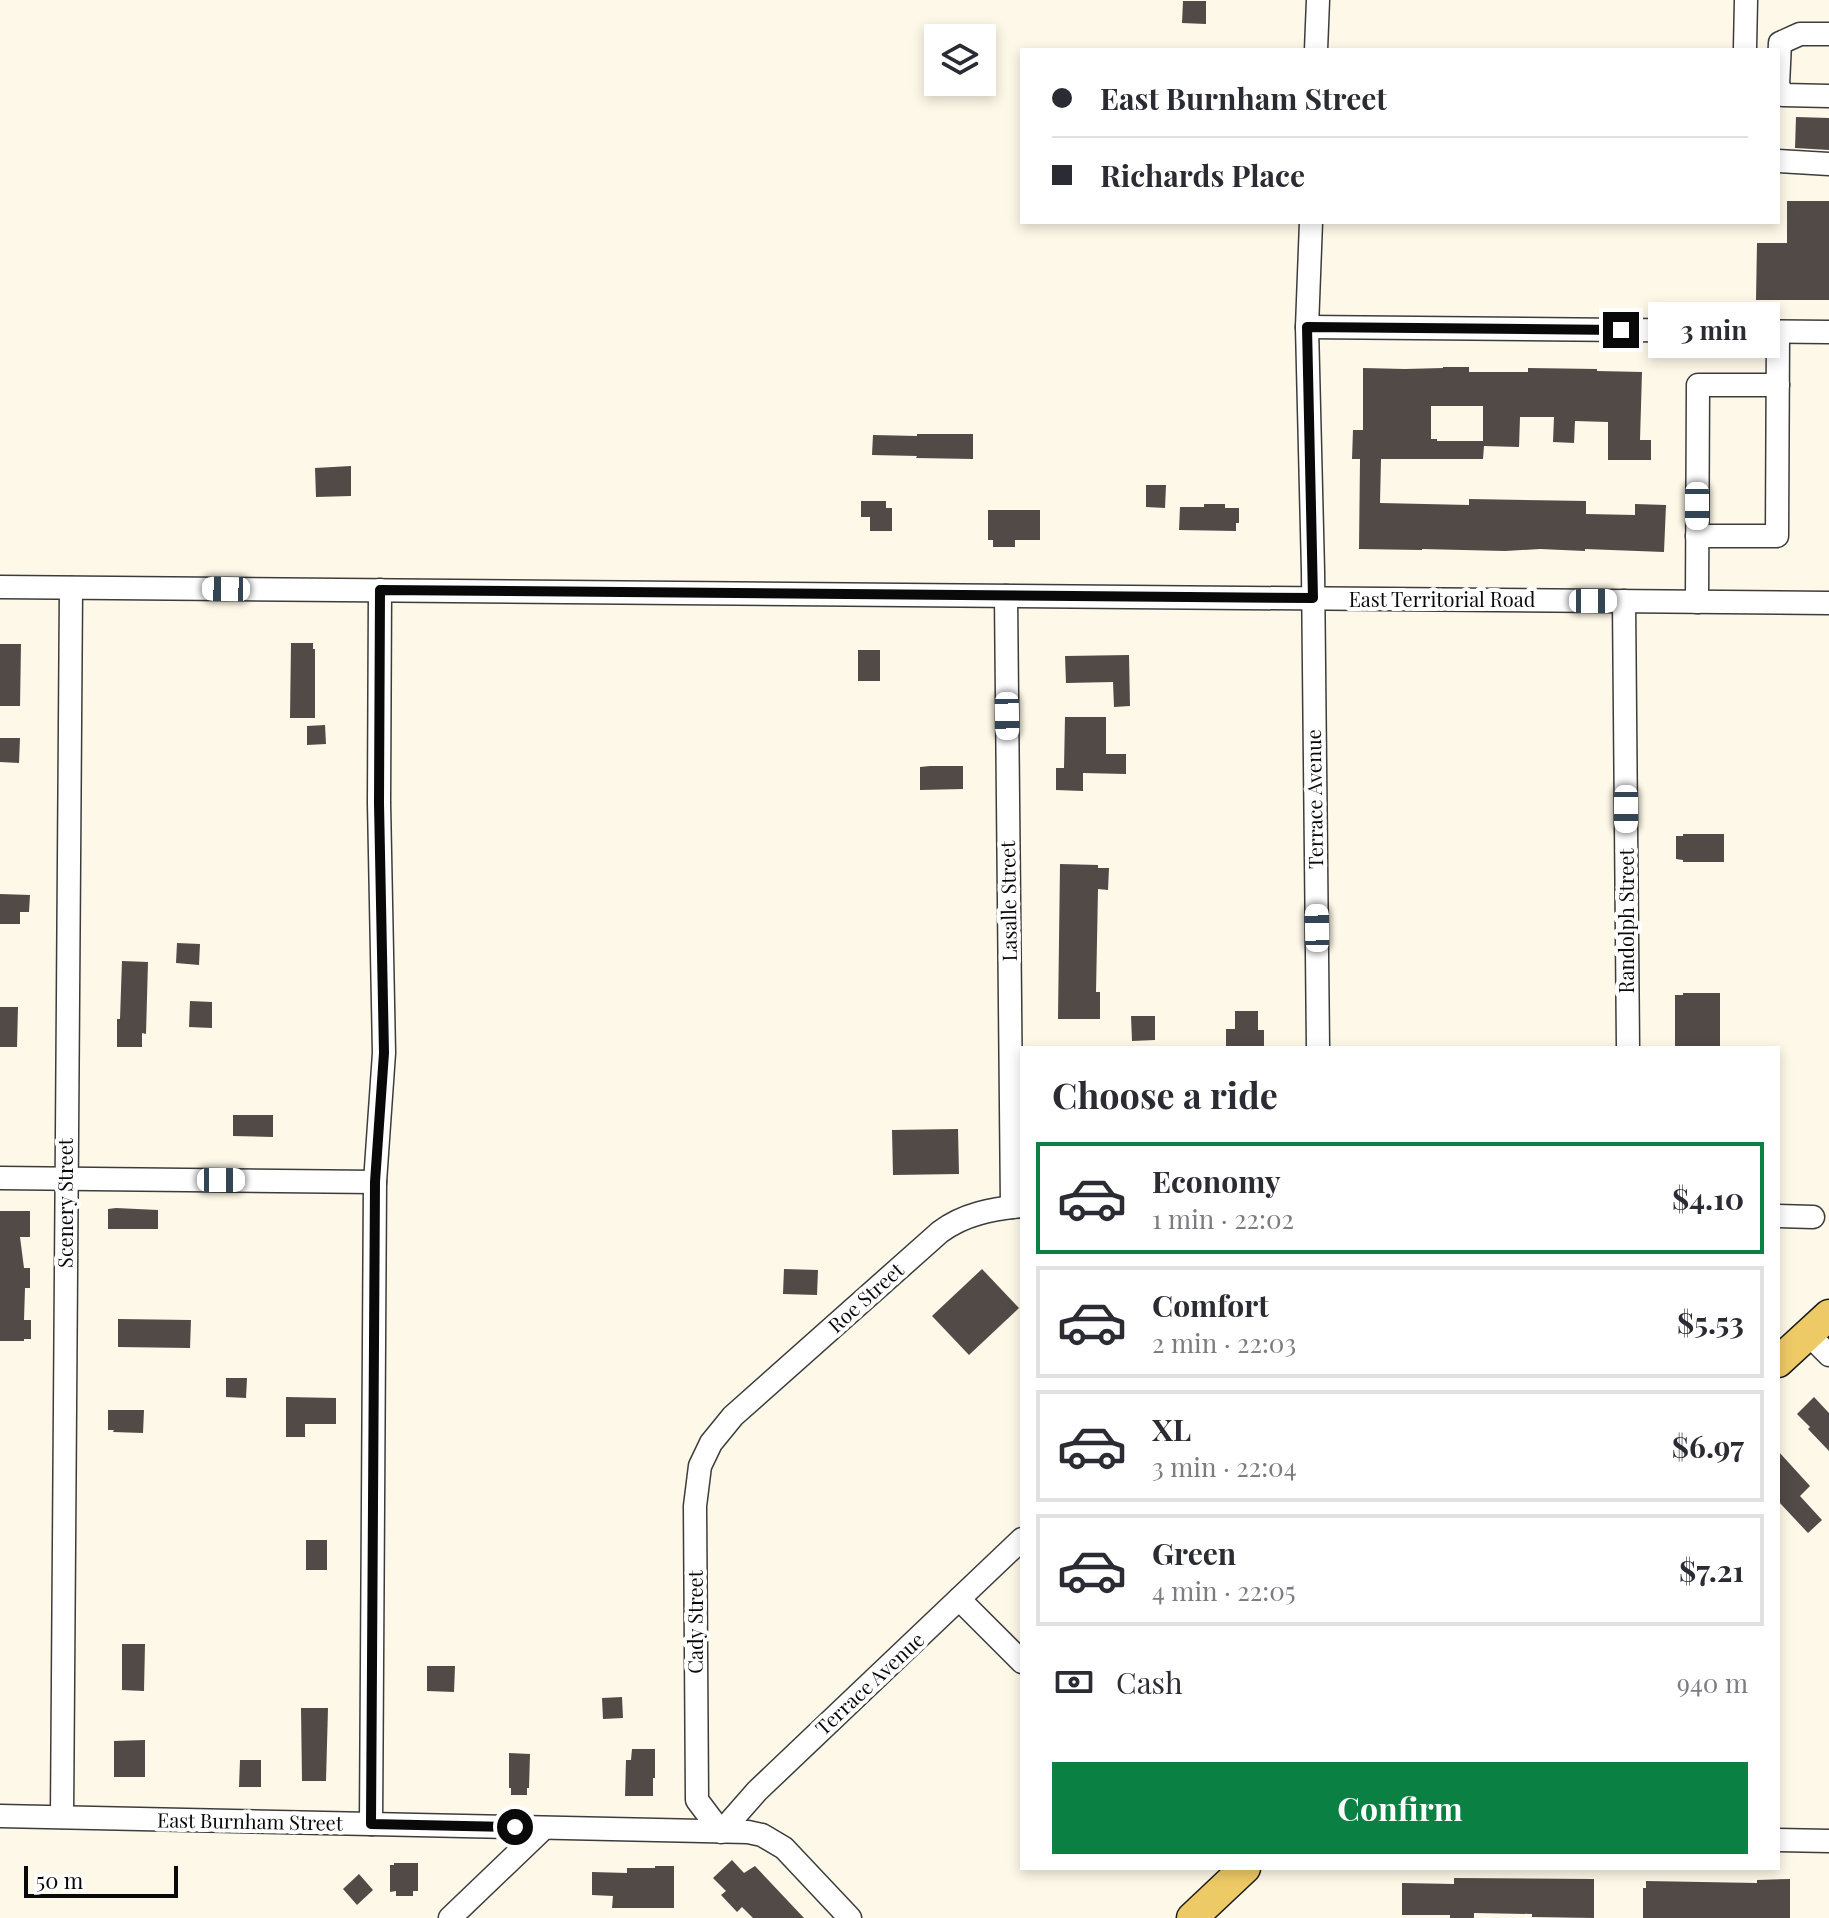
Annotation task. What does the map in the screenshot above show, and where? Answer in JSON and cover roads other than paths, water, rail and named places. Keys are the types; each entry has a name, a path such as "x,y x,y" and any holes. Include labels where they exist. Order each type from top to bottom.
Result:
{"main road":[{"path":"1780,1361 1822,1335"},
{"path":"1192,1918 1236,1871"}],"street":[{"path":"1316,48 1318,0"},
{"path":"1745,48 1746,0"},
{"path":"1780,48 1780,43 1800,34 1829,34"},
{"path":"1780,90 1829,96"},
{"path":"1780,161 1829,164"},
{"name":"Terrace Avenue","path":"1311,224 1307,327 1318,1046"},
{"path":"1307,327 1829,332"},
{"path":"1697,536 1777,536 1778,332"},
{"path":"1697,602 1698,385 1778,385"},
{"name":"East Territorial Road","path":"0,587 1829,603"},
{"name":"Scenery Street","path":"62,1817 71,588"},
{"path":"371,1824 375,1182 384,1053 379,803 380,590"},
{"name":"Lasalle Street","path":"1006,596 1017,1207"},
{"name":"Randolph Street","path":"1624,601 1628,1046"},
{"path":"0,1178 375,1182"},
{"name":"Roe Street","path":"733,1416 940,1232 964,1217 1017,1207"},
{"path":"1780,1216 1813,1217"},
{"name":"Cady Street","path":"721,1832 697,1800 695,1506 700,1466 711,1443 733,1416"},
{"name":"Terrace Avenue","path":"721,1832 757,1791 1020,1541"},
{"path":"959,1599 1020,1660"},
{"name":"East Burnham Street","path":"0,1816 756,1834 776,1842 850,1918"},
{"path":"450,1918 544,1828"},
{"path":"1780,1840 1829,1841"}]}
